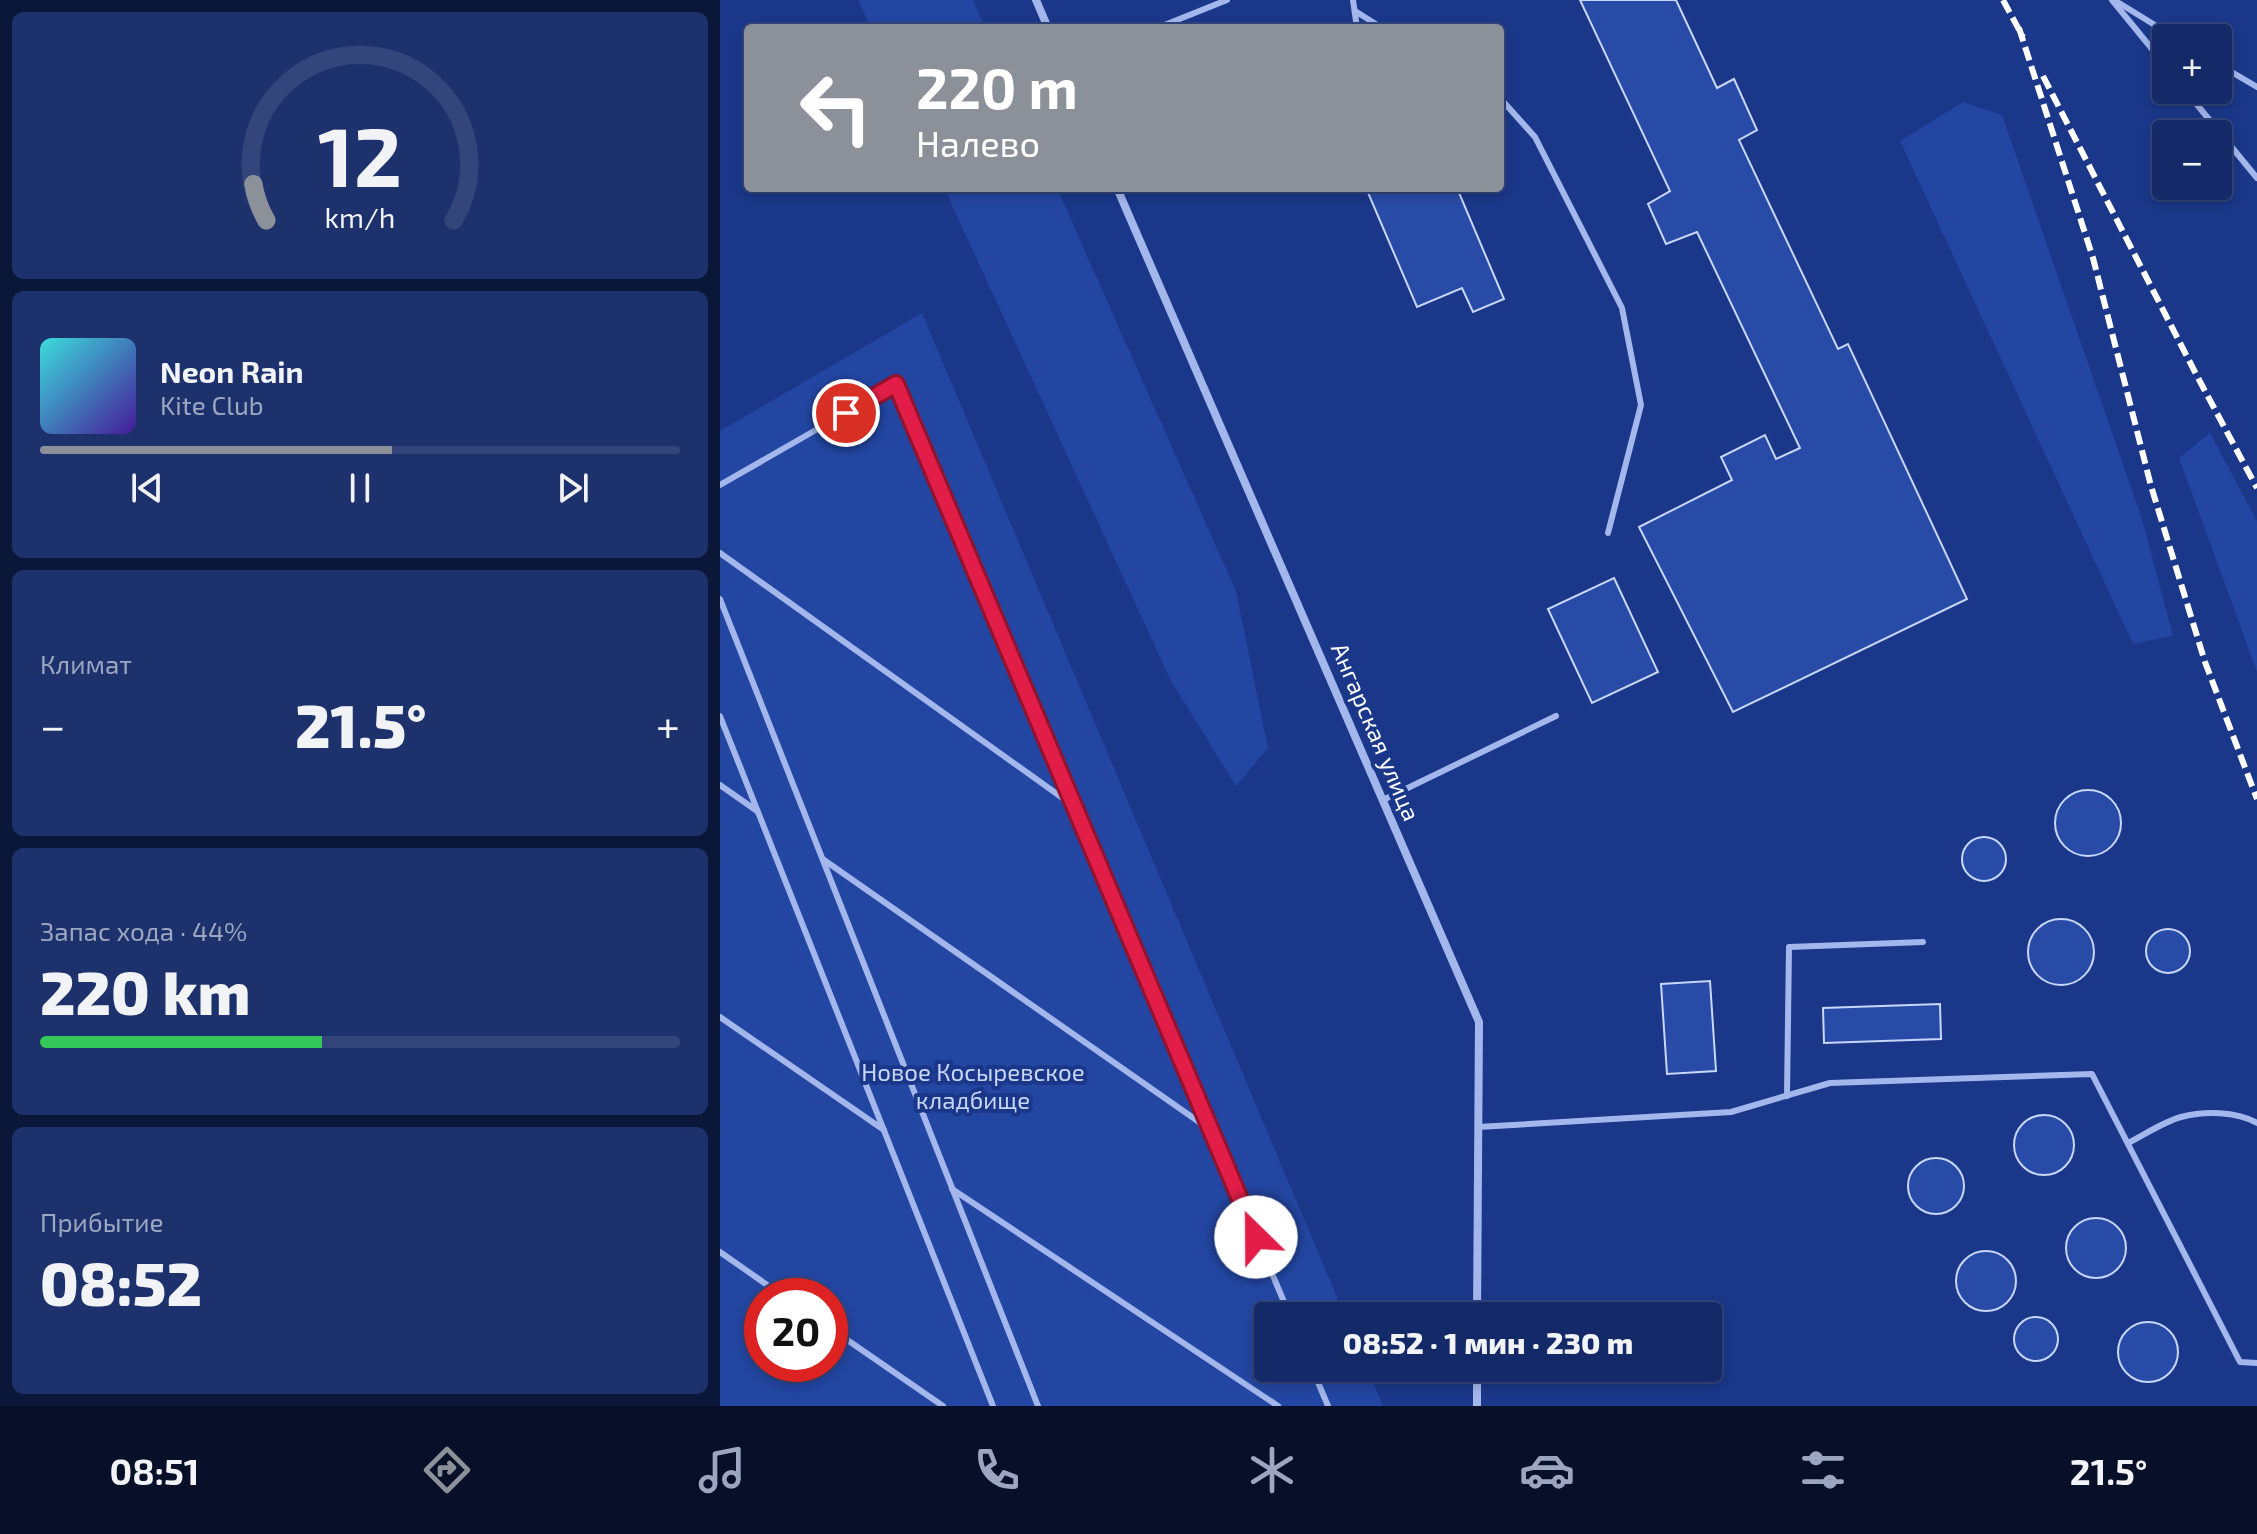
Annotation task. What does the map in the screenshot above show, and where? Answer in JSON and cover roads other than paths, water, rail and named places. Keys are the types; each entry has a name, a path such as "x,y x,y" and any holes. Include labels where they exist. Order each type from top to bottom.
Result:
{"street":[{"path":"1036,0 1046,24"},
{"name":"Ангарская улица","path":"1119,192 1479,1022 1477,1302"},
{"path":"1477,1382 1477,1406"}],"lane":[{"path":"1167,24 1227,0"},
{"path":"1353,0 1357,24"},
{"path":"2113,0 2153,24"},
{"path":"2113,0 2152,49"},
{"path":"1355,11 1376,24"},
{"path":"2232,72 2257,87"},
{"path":"1504,102 1535,137 1622,308 1641,405 1608,533"},
{"path":"2196,104 2257,178"},
{"path":"720,485 896,384 1284,1302"},
{"path":"720,553 1074,806"},
{"path":"720,599 1038,1406"},
{"path":"720,716 993,1406"},
{"path":"1383,800 1556,716"},
{"path":"720,785 757,811"},
{"path":"822,858 1212,1131"},
{"path":"1787,1096 1789,947 1923,942"},
{"path":"720,1017 884,1130"},
{"path":"1478,1127 1731,1112 1830,1083 2092,1074 2240,1362 2257,1363"},
{"path":"2128,1143 2181,1117 2227,1113 2257,1123"},
{"path":"952,1189 1278,1406"},
{"path":"720,1252 757,1278"},
{"path":"848,1340 943,1406"},
{"path":"1318,1382 1328,1406"}],"railway":[{"path":"2003,0 2023,37"},
{"path":"2019,28 2093,258 2151,486 2205,662 2257,799"},
{"path":"2043,76 2257,488"}],"park label":[{"name":"Новое Косыревское кладбище","path":"973,1087"}]}
